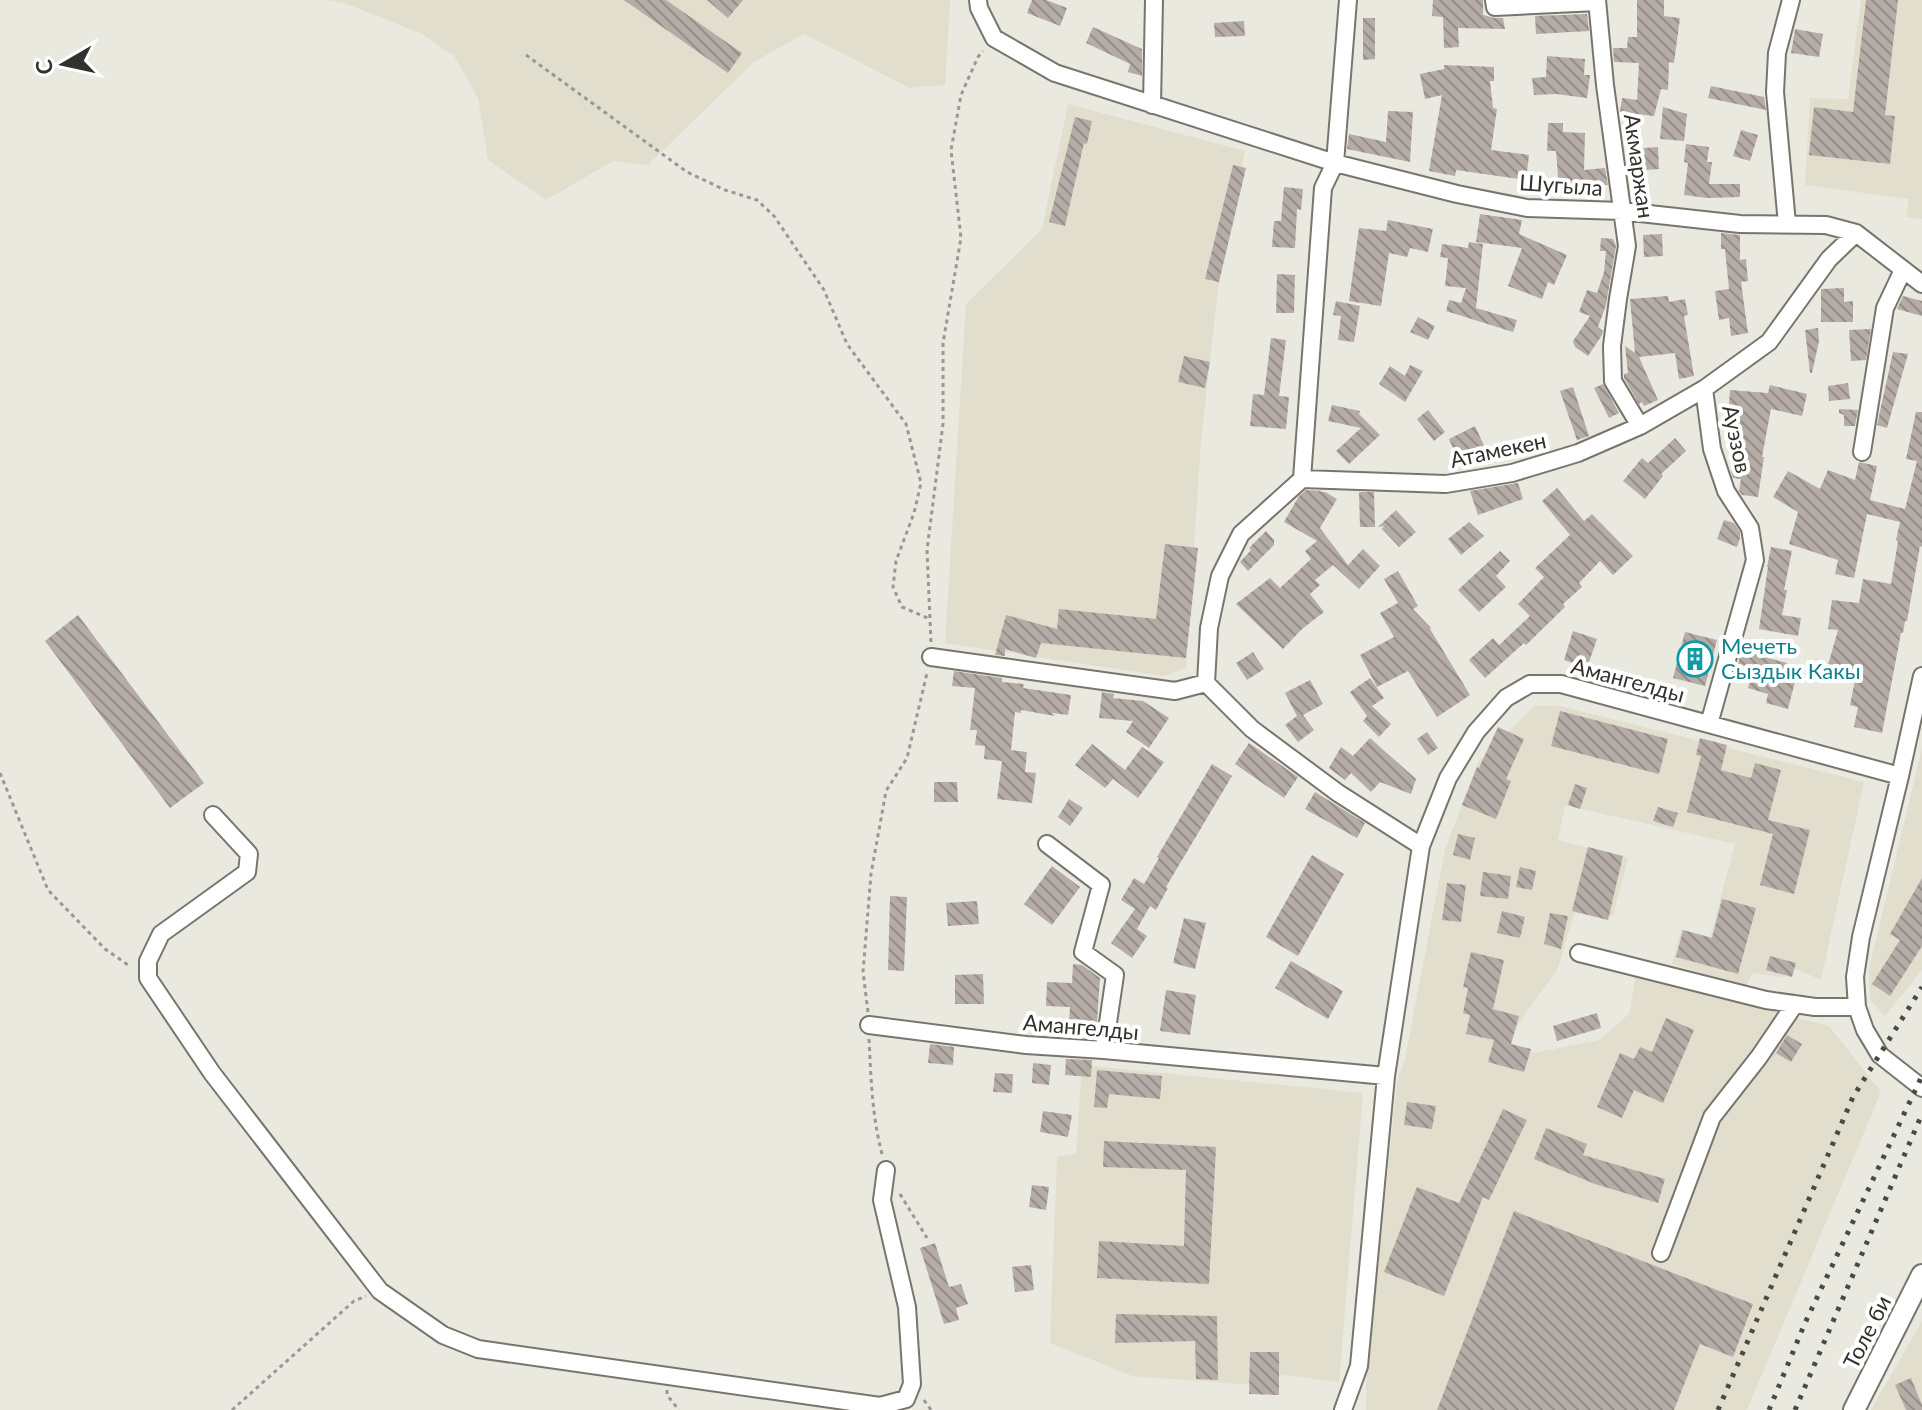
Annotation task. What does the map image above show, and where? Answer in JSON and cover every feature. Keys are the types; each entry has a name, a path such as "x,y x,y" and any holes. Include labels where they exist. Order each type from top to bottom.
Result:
{"main road":[{"name":"Толе би","path":"1854,1410 1922,1275"}],"street":[{"path":"978,0 994,38"},
{"path":"1152,105 1154,0"},
{"path":"1348,0 1335,163 1323,188 1302,479 1241,534 1220,576 1209,628 1206,683 1252,729 1338,793 1421,846"},
{"path":"1494,0 1495,7 1597,1"},
{"path":"1791,0 1777,53 1775,92 1787,224 1826,225 1856,233 1922,284"},
{"name":"Акмаржан","path":"1597,1 1627,246 1612,346 1613,381 1640,426"},
{"name":"Шугыла","path":"994,38 1055,73 1335,163 1457,194 1527,208 1622,211 1740,224 1787,224"},
{"name":"Атамекен","path":"1302,479 1446,484 1512,473 1578,453 1640,426 1704,389 1769,342 1829,259 1856,233"},
{"path":"1862,452 1885,308 1903,270"},
{"name":"Ауэзов","path":"1704,389 1712,449 1726,491 1750,528 1755,560 1709,724"},
{"path":"931,657 1175,691 1206,683"},
{"path":"1922,676 1861,937 1855,977 1857,1007 1865,1030 1880,1055 1922,1088"},
{"name":"Амангелды","path":"1343,1410 1359,1366 1386,1076 1421,846 1448,778 1476,732 1506,698 1530,684 1561,684 1900,776"},
{"path":"213,815 249,854 247,872 161,934 148,961 148,978 212,1073 380,1291 443,1335 478,1349 880,1406 906,1399 912,1384 907,1307 882,1200 886,1170"},
{"path":"1047,844 1101,885 1083,952 1115,975 1104,1050"},
{"path":"1579,953 1766,1000 1815,1007 1857,1007"},
{"path":"1661,1253 1712,1117 1795,1004"},
{"name":"Амангелды","path":"869,1025 1026,1045 1386,1076"}],"path":[{"path":"927,1238 886,1170 876,1131 863,972 871,874 886,791 907,758 931,657 927,550 943,424 943,343 961,238 951,150 961,95 978,57 994,38"},
{"path":"526,55 687,172 725,190 757,200 774,216 824,290 847,344 906,424 921,483 914,513 896,561 893,587 902,607 930,619"},
{"path":"0,773 48,890 105,949 148,978"},
{"path":"232,1410 354,1301 380,1291"}],"shaded area":[{"path":"326,0 950,0 945,85 910,88 804,34 754,62 648,165 613,161 546,200 488,160 478,98 454,56 422,34 344,3"},
{"path":"1861,0 1922,0 1922,219 1906,217 1909,199 1805,185 1810,98 1848,99"},
{"path":"1068,104 1245,151 1219,279 1201,441 1186,668 1164,676 945,643 966,304 1042,229"},
{"path":"1534,706 1560,706 1864,782 1821,980 1791,967 1782,977 1753,973 1746,986 1672,964 1681,929 1710,937 1735,844 1565,805 1558,840 1628,858 1613,916 1574,913 1558,968 1519,1023 1510,1044 1533,1053 1599,1040 1630,1013 1635,976 1829,1026 1881,1092 1747,1410 1366,1410 1397,1082 1405,1059 1445,849 1479,761"},
{"path":"1922,748 1922,970 1885,1016 1870,1000 1869,969"},
{"path":"1082,1065 1363,1093 1339,1382 1269,1373 1266,1386 1132,1376 1050,1343 1057,1156 1076,1154"},
{"path":"1922,1321 1922,1410 1871,1410"}],"building":[{"path":"624,0 666,0 742,53 728,73"},
{"path":"707,0 743,0 728,18"},
{"path":"1032,0 1046,0 1067,8 1060,26 1027,13"},
{"path":"1433,0 1483,0 1483,15 1503,18 1505,29 1458,28 1459,47 1444,48 1443,17 1432,16"},
{"path":"1637,0 1664,0 1664,16 1680,18 1674,63 1669,62 1668,90 1661,89 1654,116 1620,112 1622,98 1637,100 1639,63 1614,62 1613,48 1627,48 1628,37 1637,37"},
{"path":"1866,0 1898,0 1885,115 1895,116 1890,164 1809,155 1814,107 1853,112"},
{"path":"1587,14 1589,31 1536,34 1535,16"},
{"path":"1363,18 1375,18 1375,59 1363,60"},
{"path":"1244,21 1245,36 1215,37 1214,23"},
{"path":"1093,27 1142,49 1142,76 1128,72 1130,64 1086,43"},
{"path":"1795,29 1823,34 1819,57 1791,53"},
{"path":"1547,56 1585,59 1584,75 1590,75 1587,98 1534,95 1532,78 1546,77"},
{"path":"1444,65 1494,67 1494,81 1490,81 1493,108 1497,109 1491,150 1529,155 1526,180 1456,170 1455,176 1429,171 1442,95 1425,99 1420,74 1444,69"},
{"path":"1711,86 1764,97 1766,110 1708,98"},
{"path":"1663,107 1687,114 1684,141 1660,139"},
{"path":"1388,111 1413,112 1410,162 1347,149 1349,134 1386,142"},
{"path":"1075,117 1092,121 1065,226 1049,222"},
{"path":"1548,123 1563,123 1563,132 1585,133 1584,170 1605,168 1608,185 1604,185 1604,190 1583,193 1582,186 1559,188 1556,151 1547,151"},
{"path":"1741,130 1758,135 1750,161 1733,156"},
{"path":"1686,144 1709,147 1707,162 1712,162 1709,184 1740,184 1740,197 1684,195 1688,163 1684,162"},
{"path":"1658,147 1659,169 1631,171 1630,149"},
{"path":"1233,165 1246,168 1219,282 1205,279"},
{"path":"1284,187 1303,189 1301,210 1297,209 1295,248 1272,247 1274,221 1281,221"},
{"path":"1480,214 1522,220 1519,234 1567,255 1554,285 1548,282 1542,299 1508,286 1522,248 1476,242"},
{"path":"1388,220 1433,229 1428,252 1410,248 1407,257 1389,253 1381,306 1349,301 1359,228 1386,231"},
{"path":"1721,233 1740,235 1740,260 1746,259 1748,281 1741,282 1748,333 1731,336 1729,318 1719,320 1715,291 1729,289"},
{"path":"1662,234 1663,256 1644,257 1643,235"},
{"path":"1601,238 1613,239 1616,246 1606,305 1598,327 1603,331 1602,335 1588,356 1575,347 1573,341 1590,316 1579,312 1587,290 1597,293 1604,272 1606,251 1600,251"},
{"path":"1469,242 1483,244 1476,308 1517,320 1513,332 1446,311 1449,300 1461,303 1466,288 1445,286 1448,258 1440,257 1442,244 1468,248"},
{"path":"1277,274 1295,275 1294,313 1276,313"},
{"path":"1844,288 1844,302 1853,301 1853,322 1821,322 1821,289"},
{"path":"1668,296 1669,302 1685,299 1688,315 1684,316 1694,376 1679,379 1675,353 1639,357 1658,400 1644,406 1642,402 1639,404 1624,378 1624,374 1628,373 1625,346 1635,353 1630,299"},
{"path":"1903,296 1922,301 1922,316 1897,309"},
{"path":"1336,301 1360,306 1354,342 1338,340 1341,316 1333,315"},
{"path":"1418,317 1435,326 1428,340 1410,332"},
{"path":"1818,328 1819,341 1810,373 1805,330"},
{"path":"1871,329 1866,360 1851,361 1849,330"},
{"path":"1271,338 1286,340 1279,396 1289,397 1286,429 1250,426 1253,394 1264,395"},
{"path":"1893,352 1908,354 1887,428 1877,425"},
{"path":"1184,356 1210,362 1205,388 1178,382"},
{"path":"1410,365 1423,371 1405,402 1379,384 1390,366 1405,376"},
{"path":"1848,383 1850,399 1829,401 1828,386"},
{"path":"1603,384 1619,413 1609,418 1594,388"},
{"path":"1770,385 1807,394 1802,416 1771,409 1758,497 1742,495 1739,491 1741,479 1733,478 1731,471 1739,419 1728,418 1730,390 1768,393"},
{"path":"1573,387 1589,436 1577,440 1560,391"},
{"path":"1332,405 1360,411 1359,414 1380,435 1349,464 1336,451 1361,428 1328,421"},
{"path":"1839,409 1858,410 1855,426 1844,426 1844,415 1839,413"},
{"path":"1428,410 1445,432 1434,441 1417,419"},
{"path":"1916,412 1922,412 1922,547 1907,621 1901,633 1882,733 1854,727 1858,707 1850,705 1855,680 1826,672 1838,630 1828,629 1832,600 1859,603 1863,579 1891,584 1900,522 1867,514 1854,578 1835,574 1838,560 1789,544 1798,512 1773,497 1788,471 1820,489 1828,470 1855,480 1859,462 1877,466 1870,500 1905,509 1917,461 1906,459"},
{"path":"1475,426 1487,452 1460,464 1449,439"},
{"path":"1675,438 1686,451 1661,474 1663,476 1645,499 1623,481 1642,458 1648,463"},
{"path":"1518,483 1523,499 1478,515 1470,491"},
{"path":"1557,488 1584,521 1592,514 1633,556 1613,575 1600,561 1579,583 1582,587 1563,604 1565,607 1526,645 1524,643 1485,678 1469,660 1493,638 1499,645 1530,616 1518,604 1544,577 1535,568 1570,535 1542,501"},
{"path":"1306,490 1322,491 1337,499 1320,528 1348,565 1363,549 1380,566 1359,589 1333,565 1315,580 1320,585 1310,594 1324,612 1283,649 1236,604 1270,578 1280,588 1311,559 1305,551 1317,541 1284,522"},
{"path":"1359,492 1374,492 1375,527 1360,527"},
{"path":"1396,510 1416,532 1399,547 1382,529 1384,526 1378,527"},
{"path":"1724,520 1734,523 1740,532 1737,547 1717,539"},
{"path":"1469,522 1484,536 1461,555 1448,539"},
{"path":"1266,531 1274,540 1274,545 1248,571 1240,562"},
{"path":"1165,544 1198,548 1186,658 1041,643 1036,658 1005,649 1005,656 995,655 1006,615 1057,629 1059,609 1156,619"},
{"path":"1771,547 1792,551 1782,615 1801,618 1798,636 1759,629"},
{"path":"1500,551 1510,561 1496,576 1506,587 1479,612 1458,590"},
{"path":"1398,571 1418,606 1413,609 1431,628 1470,695 1437,717 1408,671 1377,687 1360,655 1394,637 1380,613 1398,603 1384,579"},
{"path":"78,615 204,783 170,808 45,641"},
{"path":"1573,631 1597,639 1587,668 1564,660"},
{"name":"Мечеть Сыздык Какы","path":"1685,632 1717,640 1705,686 1673,678"},
{"path":"1744,640 1759,645 1757,655 1787,663 1785,670 1797,674 1788,709 1766,703 1768,694 1748,688 1753,668 1738,664"},
{"path":"1253,652 1264,669 1247,680 1236,663"},
{"path":"954,671 1002,678 1002,682 1024,684 1023,688 1071,695 1068,715 1015,712 1011,750 1027,752 1025,772 1036,773 1032,803 997,799 1002,761 984,759 985,746 975,745 977,730 970,730 975,688 952,686"},
{"path":"1370,678 1384,698 1372,706 1391,724 1379,737 1363,721 1367,716 1350,692"},
{"path":"1310,680 1323,704 1303,715 1314,730 1298,742 1285,725 1297,716 1285,693"},
{"path":"1102,692 1114,694 1113,698 1143,701 1169,718 1149,748 1126,732 1133,721 1099,718"},
{"path":"1560,711 1668,739 1659,774 1551,746"},
{"path":"1498,727 1524,739 1506,779 1511,781 1496,819 1462,805"},
{"path":"1427,732 1438,748 1428,755 1417,739"},
{"path":"1370,738 1416,779 1411,794 1380,782 1371,792 1351,773 1345,780 1329,768 1341,747 1353,756"},
{"path":"1700,738 1727,745 1721,770 1751,778 1755,763 1781,770 1768,820 1810,830 1794,894 1760,885 1773,834 1687,812 1701,756 1696,755"},
{"path":"1249,743 1298,777 1284,798 1235,764"},
{"path":"1092,744 1125,770 1142,747 1164,762 1138,798 1113,779 1105,788 1075,765"},
{"path":"1212,764 1232,776 1166,887 1156,910 1150,906 1137,929 1147,936 1132,958 1111,943 1135,909 1121,900 1134,878 1144,884"},
{"path":"934,782 957,782 958,802 934,802"},
{"path":"1575,784 1587,788 1580,809 1568,805"},
{"path":"1315,792 1365,823 1357,838 1305,809"},
{"path":"1069,799 1083,808 1070,826 1058,817"},
{"path":"1658,807 1678,813 1673,827 1653,821"},
{"path":"1458,834 1475,838 1470,860 1453,855"},
{"path":"1588,847 1623,856 1608,920 1572,911"},
{"path":"1312,855 1344,874 1298,956 1266,937"},
{"path":"1052,866 1080,887 1052,925 1024,904"},
{"path":"1520,867 1536,871 1532,890 1516,887"},
{"path":"1483,872 1511,876 1508,899 1480,896"},
{"path":"1922,878 1922,946 1890,996 1872,984 1900,940 1890,934"},
{"path":"1447,883 1466,885 1461,922 1442,920"},
{"path":"890,896 907,897 904,971 888,970"},
{"path":"1722,899 1756,908 1738,974 1676,957 1683,930 1712,938"},
{"path":"977,901 979,924 948,926 946,903"},
{"path":"1502,911 1525,917 1520,938 1497,933"},
{"path":"1550,913 1568,916 1561,949 1544,944"},
{"path":"1184,918 1206,923 1195,969 1173,963"},
{"path":"1471,952 1504,960 1493,1009 1519,1016 1511,1044 1531,1049 1524,1072 1488,1062 1494,1040 1466,1034 1470,1015 1463,1013 1468,988 1463,987"},
{"path":"1770,956 1796,963 1792,977 1766,970"},
{"path":"1291,961 1343,991 1328,1019 1275,988"},
{"path":"1073,964 1082,965 1100,978 1097,1022 1069,1021 1070,1007 1046,1006 1047,982 1072,983"},
{"path":"983,974 984,1004 955,1004 955,975"},
{"path":"1166,990 1196,995 1190,1035 1160,1031"},
{"path":"1597,1013 1601,1028 1557,1041 1553,1026"},
{"path":"1666,1018 1694,1030 1663,1103 1634,1090 1622,1118 1597,1107 1620,1053 1634,1059 1640,1047 1652,1052"},
{"path":"1787,1035 1802,1044 1791,1062 1776,1053"},
{"path":"930,1044 954,1047 953,1065 928,1063"},
{"path":"1066,1059 1092,1060 1091,1077 1065,1075"},
{"path":"1033,1063 1051,1065 1049,1085 1032,1083"},
{"path":"1097,1070 1162,1076 1160,1099 1109,1094 1107,1108 1094,1107"},
{"path":"995,1073 1013,1074 1012,1093 993,1092"},
{"path":"1407,1102 1436,1106 1432,1129 1404,1125"},
{"path":"1503,1109 1527,1120 1489,1200 1483,1197 1444,1296 1384,1272 1417,1187 1459,1203"},
{"path":"1043,1111 1072,1115 1068,1137 1040,1132"},
{"path":"1546,1128 1587,1144 1583,1155 1665,1179 1658,1203 1595,1184 1534,1159"},
{"path":"1104,1141 1216,1147 1209,1284 1097,1278 1099,1241 1184,1246 1186,1170 1103,1167"},
{"path":"1032,1185 1049,1187 1046,1210 1029,1207"},
{"path":"1514,1211 1753,1304 1733,1357 1700,1344 1674,1410 1437,1410"},
{"path":"935,1243 949,1287 961,1284 968,1304 956,1308 959,1320 944,1324 920,1248"},
{"path":"1031,1265 1034,1290 1015,1292 1012,1267"},
{"path":"1116,1314 1217,1316 1218,1380 1196,1379 1195,1341 1115,1343"},
{"path":"1250,1352 1279,1352 1279,1395 1249,1394"},
{"path":"1911,1378 1922,1410 1906,1410 1895,1385"}],"railway":[{"path":"1718,1410 1853,1097 1922,987"},
{"path":"1769,1410 1805,1323 1922,1076"},
{"path":"1795,1410 1922,1114"}],"place":[{"name":"Мечеть Сыздык Какы","path":"1695,659"}]}
